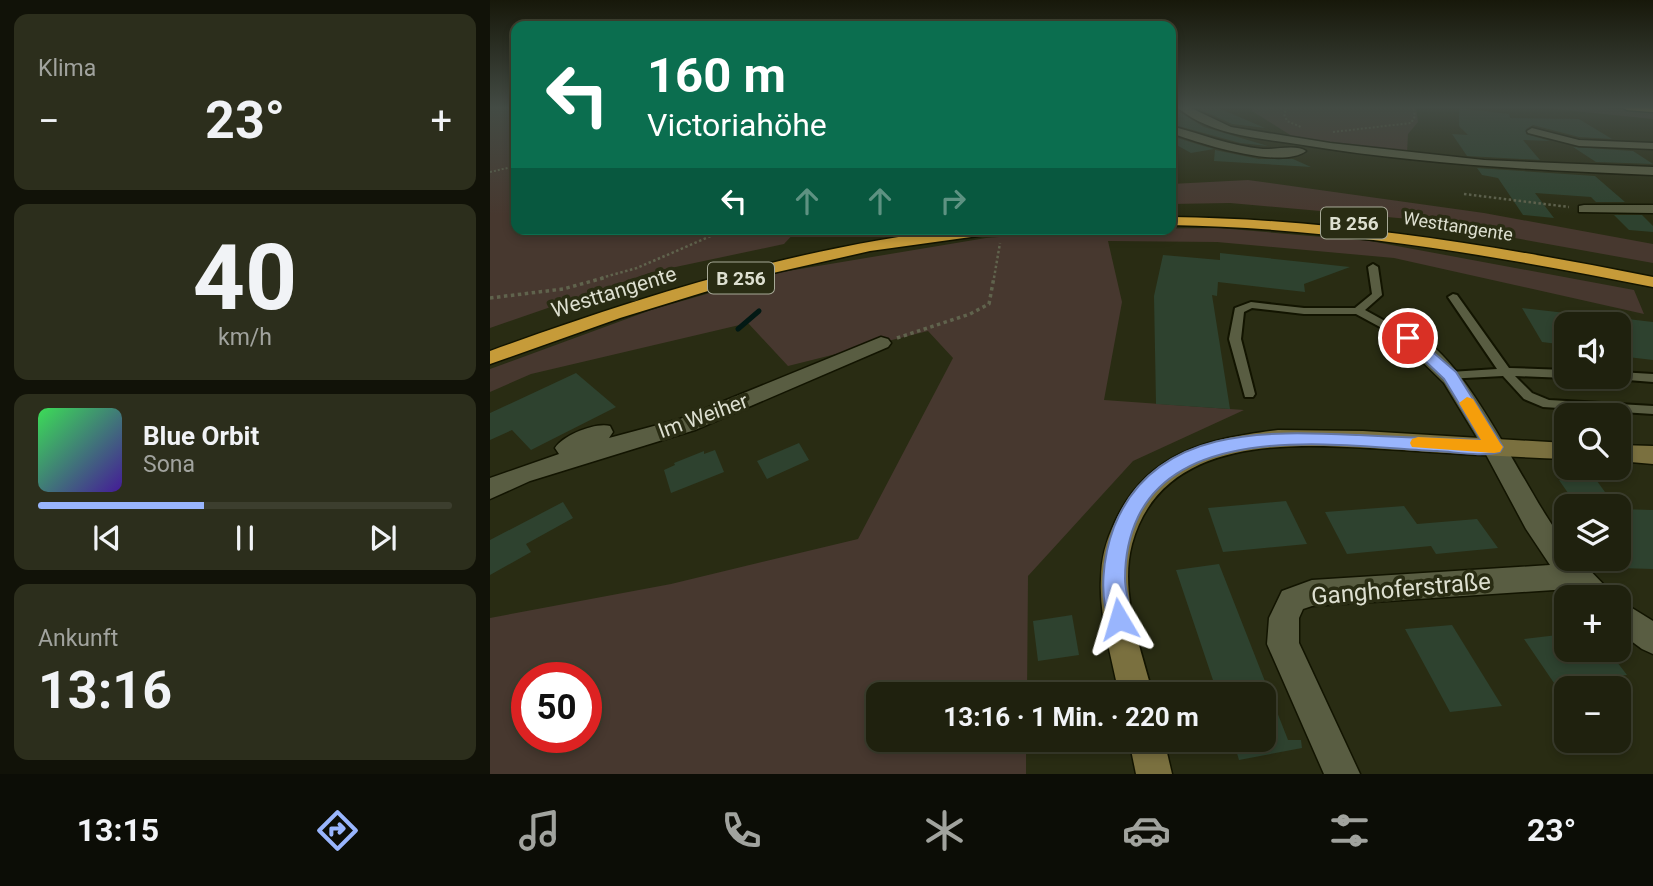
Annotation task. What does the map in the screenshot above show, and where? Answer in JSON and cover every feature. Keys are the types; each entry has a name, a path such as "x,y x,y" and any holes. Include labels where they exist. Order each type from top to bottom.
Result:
{"highway":[{"name":"Westtangente","path":"1176,212 1272,215 1340,222 1535,248 1653,271"},
{"name":"Westtangente","path":"1176,221 1321,229 1422,241 1653,282"},
{"name":"Westtangente","path":"490,344 698,276 804,251 890,235"},
{"name":"Westtangente","path":"490,358 585,324 762,272 892,244 1000,235"},
{"name":"B 256","path":"1600,271 1653,289"}],"main road":[{"path":"1133,682 1119,619 1114,579 1118,544 1130,513 1148,488 1171,468 1198,454 1228,444 1261,440 1349,439 1554,450"},
{"path":"1631,454 1653,455"},
{"path":"1149,752 1154,774"}],"street":[{"path":"1212,143 1262,153 1296,152 1330,146"},
{"path":"1312,143 1483,164 1653,171"},
{"path":"1582,143 1653,146"},
{"path":"1584,209 1653,209"},
{"path":"1408,338 1450,376 1494,447 1530,513 1573,576 1583,585"},
{"name":"Im Weiher","path":"490,489 521,475 687,425 881,343"},
{"name":"Im Weiher","path":"521,475 535,461 602,432"},
{"name":"Ganghoferstraße","path":"1342,774 1283,643 1284,618 1292,600 1312,593 1573,576"},
{"path":"1631,623 1653,639"}],"lane":[{"path":"1358,311 1377,295 1373,267"},
{"path":"1453,297 1508,372 1535,401 1653,410"},
{"path":"1249,394 1236,338 1239,310 1251,305 1304,311 1358,311 1408,338"},
{"path":"1450,376 1508,372 1554,374"},
{"path":"1631,377 1653,378"}],"path":[{"path":"490,172 511,167"},
{"path":"1464,194 1584,209"},
{"path":"490,298 563,289 637,268 713,235"},
{"path":"881,343 970,314 989,304 1000,235"}],"shaded area":[{"path":"490,143 511,143 511,235 792,235 784,244 652,272 490,328"},
{"path":"1333,143 1408,143 1407,153"},
{"path":"1248,180 1484,213 1653,244 1653,263 1409,219 1230,203 1176,204 1176,184"},
{"path":"1176,228 1219,228 1370,241 1634,290 1644,314 1394,258 1217,242 1108,241 1122,302 1104,400 1244,410 1133,461 1028,576 1027,682 866,682 866,752 1026,752 1026,774 490,774 490,618 671,584 858,539 953,358 928,331 788,366 748,323 531,374 490,392 490,369 651,310 782,272 986,238 1026,235 1176,235"}],"building":[{"path":"1176,143 1195,143 1214,149 1191,153"},
{"path":"1458,143 1526,143 1540,160 1467,156"},
{"path":"1573,147 1633,151 1653,164 1596,162"},
{"path":"1215,150 1259,159 1293,159 1311,167 1214,161"},
{"path":"1477,168 1595,176 1625,202 1596,202 1591,197 1535,193 1554,218 1523,215 1498,178 1482,175"},
{"path":"1614,215 1642,215 1653,226 1653,232 1629,230"},
{"path":"1220,253 1350,267 1304,284 1305,292 1218,282 1217,296 1212,295 1230,409 1156,404 1154,296 1163,255 1220,260"},
{"path":"1522,308 1557,312 1554,312 1554,344 1542,342"},
{"path":"1631,319 1653,322 1653,360 1631,357"},
{"path":"576,373 616,407 531,450 512,430 490,440 490,413"},
{"path":"799,443 809,460 767,479 757,461"},
{"path":"715,450 724,472 671,493 664,470 704,451 704,454"},
{"path":"1559,480 1597,481 1606,494 1569,494"},
{"path":"1286,501 1307,544 1223,552 1208,508"},
{"path":"563,502 573,518 526,544 531,552 490,575 490,540"},
{"path":"1404,506 1417,524 1477,519 1498,548 1436,554 1431,546 1347,554 1325,512"},
{"path":"1631,509 1653,510 1653,569 1631,568"},
{"path":"1219,564 1265,682 1214,682 1176,570"},
{"path":"1072,615 1079,655 1038,661 1033,621"},
{"path":"1452,625 1502,706 1450,712 1405,629"},
{"path":"1554,635 1554,662 1617,662 1627,675 1554,676 1554,683 1524,639"},
{"path":"1276,709 1288,740 1301,740 1302,748 1239,760 1237,752 1276,752"}],"waterway":[{"path":"738,329 759,311"}],"slow traffic":[{"path":"1418,443 1494,447 1467,403"}],"route":[{"path":"1119,619 1114,579 1118,544 1130,513 1159,478 1171,468 1198,454 1228,444 1291,439 1349,439 1494,447 1450,376 1408,338"}]}
